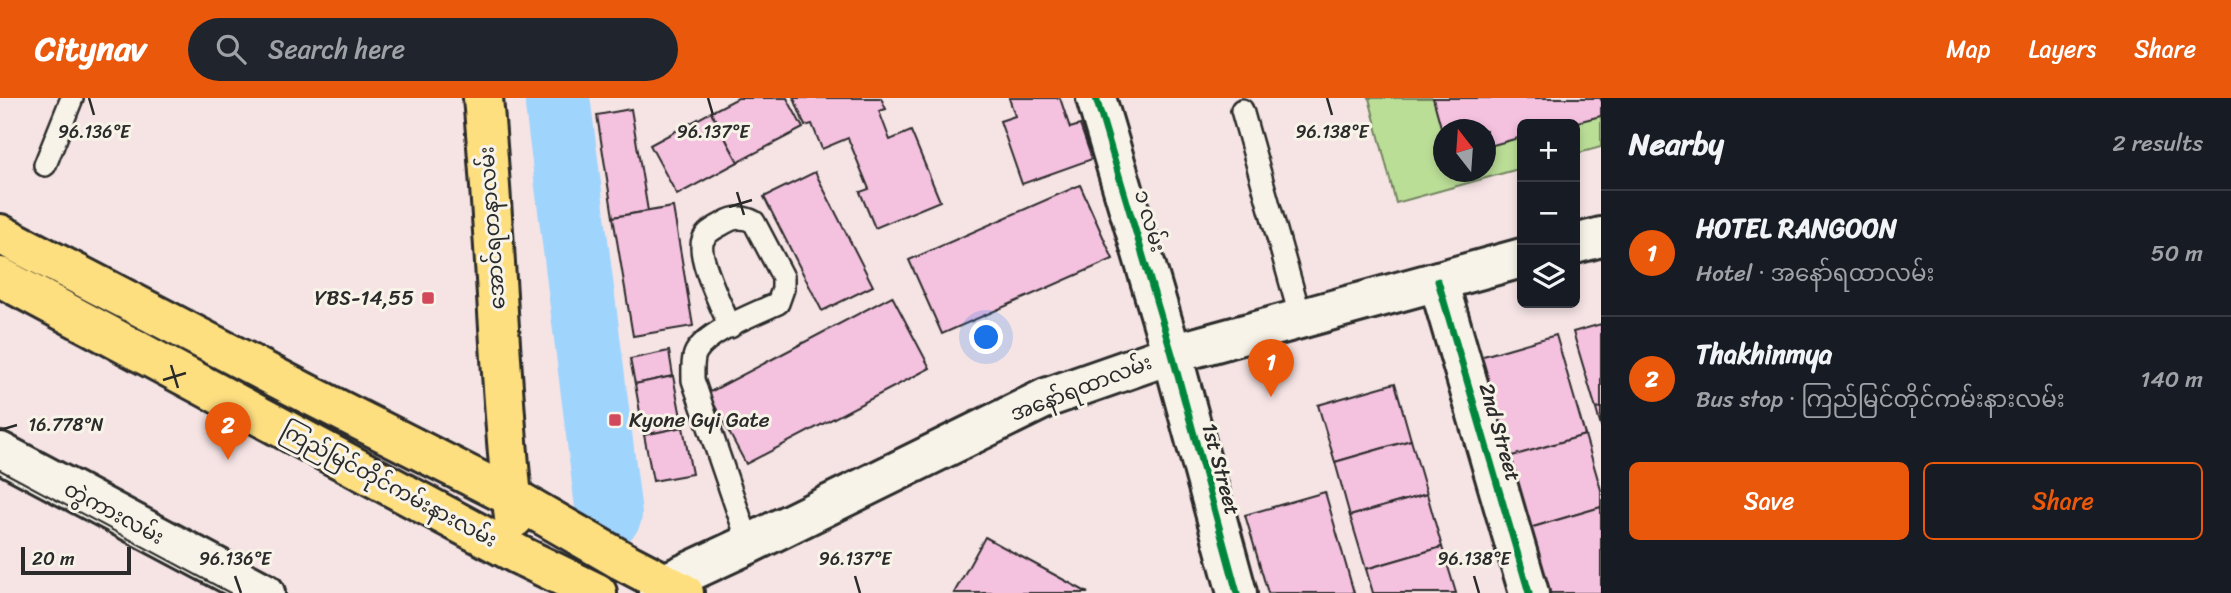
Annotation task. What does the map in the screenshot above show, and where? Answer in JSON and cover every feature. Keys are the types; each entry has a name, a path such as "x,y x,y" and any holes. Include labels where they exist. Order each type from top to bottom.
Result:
{"main road":[{"name":"အောင်ရတနာလမ်း","path":"482,98 490,174 500,359 519,555"},
{"name":"၁ လမ်း","path":"1096,98 1171,354"},
{"name":"ကြည်မြင်တိုင်ကမ်းနားလမ်း","path":"0,234 512,497 669,590"},
{"path":"1580,243 1601,237"},
{"name":"အနော်ရထာလမ်း","path":"669,590 749,544 1046,398 1171,354 1517,259"},
{"name":"ကြည်မြင်တိုင်ကမ်းနားလမ်း","path":"0,277 519,555 597,593"},
{"name":"2nd Street","path":"1438,281 1529,593"},
{"name":"1st Street","path":"1171,354 1237,593"},
{"name":"တွဲကားလမ်း","path":"0,452 265,593"}],"lane":[{"path":"45,165 72,98"},
{"path":"1242,110 1301,318"},
{"path":"730,327 701,256 702,242 708,233 733,218 746,218 754,222 783,277 783,289 778,303 730,327 712,335 695,354 693,380 749,544"}],"green space":[{"path":"1369,98 1601,98 1601,147 1580,153 1580,119 1517,119 1517,169 1496,175 1496,119 1433,119 1433,182 1472,182 1396,203"}],"building":[{"path":"738,98 787,98 803,128 738,162 711,112"},
{"path":"794,98 881,98 886,109 879,111 890,140 911,131 940,201 875,228 860,192 869,189 848,138 822,149 812,124 805,126"},
{"path":"1009,98 1060,98 1070,128 1080,125 1092,159 1022,184 1000,121 1015,116"},
{"path":"1433,98 1601,98 1601,116 1580,121 1580,119 1517,119 1517,138 1496,144 1496,119 1439,119"},
{"path":"631,109 648,211 613,217 597,115"},
{"path":"711,112 738,162 677,195 650,145"},
{"path":"815,172 873,286 822,311 764,197"},
{"path":"1080,185 1113,259 942,334 909,260"},
{"path":"673,207 693,326 633,336 613,217"},
{"path":"892,296 930,368 746,464 708,393"},
{"path":"1601,324 1601,408 1596,409 1573,332"},
{"path":"1556,335 1585,435 1502,459 1473,359"},
{"path":"669,351 673,376 635,384 630,359"},
{"path":"673,376 683,427 644,435 635,384"},
{"path":"1395,383 1411,440 1335,462 1318,405"},
{"path":"1601,408 1601,427 1596,409"},
{"path":"683,427 692,474 653,481 644,435"},
{"path":"1585,435 1601,490 1601,507 1523,530 1502,459"},
{"path":"1411,440 1427,494 1350,516 1335,462"},
{"path":"1325,492 1354,593 1268,593 1245,515"},
{"path":"1427,494 1442,547 1366,569 1350,516"},
{"path":"1601,507 1601,593 1541,593 1523,530"},
{"path":"985,537 1088,593 954,593"},
{"path":"1442,547 1456,593 1373,593 1366,569"}],"waterway":[{"path":"558,105 564,98"},
{"path":"558,105 609,514"}],"tram line":[{"path":"0,470 230,593"}],"cycle path":[{"path":"1096,98 1172,354 1237,593"},
{"path":"1438,281 1529,593"}],"place":[{"name":"YBS-14,55","path":"428,298"},
{"name":"HOTEL RANGOON","path":"1271,397"},
{"name":"Kyone Gyi Gate","path":"615,420"},
{"name":"Thakhinmya","path":"228,460"}]}
